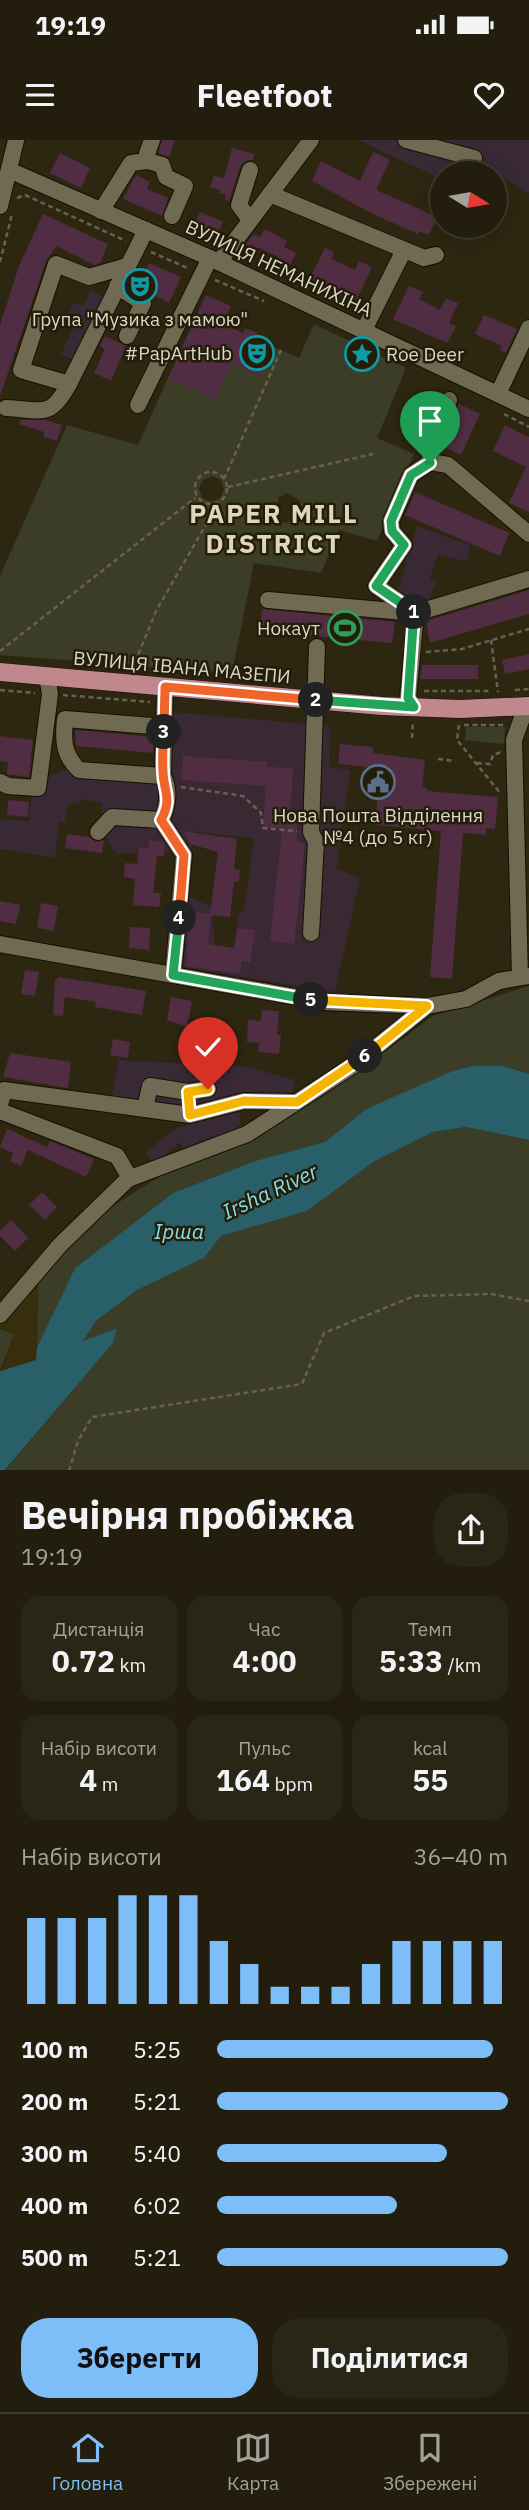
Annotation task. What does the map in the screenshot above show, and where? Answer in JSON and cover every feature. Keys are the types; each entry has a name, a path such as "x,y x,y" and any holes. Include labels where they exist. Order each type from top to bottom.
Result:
{"main road":[{"name":"ВУЛИЦЯ ІВАНА МАЗЕПИ","path":"0,672 315,700 411,700 528,707"}],"street":[{"path":"6,209 5,178 16,140"},
{"path":"148,161 152,140"},
{"path":"138,405 203,274 250,220 311,140"},
{"path":"406,140 474,158"},
{"path":"101,211 131,163 148,161 162,165 166,177 185,186 172,216"},
{"path":"250,170 239,205 250,220"},
{"name":"ВУЛИЦЯ НЕМАНИХІНА","path":"5,178 101,211 215,260 365,330 495,402 529,410"},
{"path":"270,194 424,258 436,255"},
{"path":"6,408 49,410 57,407 146,230"},
{"path":"365,330 404,250"},
{"path":"69,384 21,370 55,264 89,277 127,266"},
{"path":"117,286 143,303 127,336"},
{"path":"495,402 529,328"},
{"path":"430,463 430,438 449,400"},
{"path":"416,613 376,586 404,545 392,531 391,521 411,475 430,463 448,465 529,534"},
{"path":"268,600 416,613 529,579"},
{"path":"411,700 416,613"},
{"path":"311,933 316,842 311,832 317,647"},
{"path":"0,782 8,786 38,788 50,694 47,676"},
{"path":"161,820 166,811 168,781 164,727 165,687"},
{"path":"0,944 324,1002 427,1006 466,999 499,981 524,976 514,740 528,707"},
{"path":"164,727 65,719 63,744 71,762 79,770 168,781"},
{"path":"45,731 64,733"},
{"path":"98,832 112,817 161,820"},
{"path":"161,820 184,855 173,975"},
{"path":"0,1315 52,1253 130,1178 247,1134 354,1066 427,1006"},
{"path":"145,1108 150,1086 188,1092 208,1089"},
{"path":"0,1105 4,1090 190,1115 244,1101 297,1102"},
{"path":"188,1092 190,1115"},
{"path":"0,1111 117,1156 130,1178"}],"path":[{"path":"16,198 25,195 267,302"},
{"path":"0,262 6,209"},
{"path":"224,479 281,350"},
{"path":"495,402 529,427"},
{"path":"132,670 156,611 228,486 373,454"},
{"path":"219,502 205,504 195,498 193,490 202,475 211,471 221,474 228,486"},
{"path":"0,650 195,498"},
{"path":"412,653 462,649 529,629"},
{"path":"491,640 498,692"},
{"path":"411,700 470,689 498,692 529,689"},
{"path":"459,725 457,740 501,795"},
{"path":"477,763 490,764 493,755 497,756 514,740"},
{"path":"438,759 455,761"},
{"path":"168,781 243,796 261,813 263,828 311,832"},
{"path":"69,1470 78,1441 92,1418 302,1384 324,1333 414,1296 491,1294 529,1301"}],"shaded area":[{"path":"358,140 529,140 529,193 508,180 508,161 430,161 430,174"},
{"path":"91,290 105,297 75,361 61,354 73,329 64,324 74,302 83,306"},
{"path":"417,526 471,546 466,562 438,554 430,579 436,582 427,603 398,592 407,562 397,561 410,549"},
{"path":"172,712 330,726 329,767 350,770 337,868 360,879 335,992 250,978 253,964 232,960 238,914 244,911 254,838 196,832 196,819 172,817"},
{"path":"75,767 173,773 172,817 197,819 192,851 117,854 102,832 102,803 80,799 79,804 69,803 65,823 59,821 55,858 0,849 0,819 29,821 33,782"},
{"path":"189,897 211,906 215,945 213,958 253,964 250,978 183,967"},
{"path":"118,1060 248,1067 295,1080 291,1097 190,1109 112,1097"},
{"path":"239,1112 241,1130 197,1142 185,1150 179,1143 155,1163 145,1153 173,1130 204,1118"}],"green space":[{"path":"314,324 406,368 377,438 414,454 377,541 339,530 321,573 254,563 232,673 0,655 0,576 67,425 138,445 168,378 231,363 260,377 274,347 299,358","holes":["212,476 221,480 224,489 220,498 211,502 202,498 199,488 203,480","287,493 299,500 303,510 287,523 282,522 275,513 279,497"]},
{"path":"466,727 505,727 504,744 465,740"},
{"path":"529,986 529,1074 502,1066 366,1109 325,1142 255,1161 173,1193 75,1268 37,1347 38,1277 94,1218 165,1173 236,1147 327,1094 433,1016"},
{"path":"466,1127 529,1140 529,1470 6,1470 113,1343 117,1328 82,1342 96,1321 137,1290 204,1258 221,1236 307,1211 375,1161 433,1132"},
{"path":"0,1329 14,1334 0,1371"}],"sand":[{"path":"38,1277 36,1360 1,1370 14,1334 0,1329 0,1318"}],"water":[{"name":"Ірша","path":"472,1066 503,1066 529,1074 529,1140 466,1127 433,1132 375,1161 307,1211 221,1236 204,1258 137,1290 96,1321 83,1341 117,1328 113,1343 5,1470 0,1470 0,1371 36,1360 37,1347 75,1268 173,1193 255,1161 325,1142 366,1109 453,1071"}],"building":[{"path":"162,140 175,140 169,157 158,153"},
{"path":"232,148 254,154 253,160 247,160 240,166 229,201 225,200 226,195 219,193 220,190 210,187 214,176 224,178"},
{"path":"373,152 390,160 376,190 430,214 429,235 419,231 418,234 371,213 312,181 321,161 360,181"},
{"path":"60,153 90,168 81,188 50,173"},
{"path":"136,175 150,182 147,189 168,198 162,216 123,199"},
{"path":"200,212 223,222 215,240 192,230"},
{"path":"43,214 108,244 100,263 94,265 56,246 46,261 0,396 0,325 19,266"},
{"path":"265,229 287,241 284,247 296,253 287,272 274,265 278,257 258,247 254,255 242,249 254,234 260,237"},
{"path":"325,248 334,252 331,259 355,270 359,261 372,267 357,299 353,301 309,281"},
{"path":"149,263 181,277 169,303 138,287"},
{"path":"409,286 423,292 419,299 440,310 446,298 458,303 449,323 456,326 447,343 393,319"},
{"path":"206,295 231,306 223,324 243,333 245,328 257,333 255,339 274,347 260,377 231,363 215,399 168,378"},
{"path":"484,315 517,329 506,353 500,350 502,346 475,334"},
{"path":"105,336 126,346 111,381 94,373 105,349 100,346"},
{"path":"459,404 480,414 461,455 442,446"},
{"path":"20,420 46,420 62,425 57,441 43,437 44,432 19,424"},
{"path":"505,425 529,437 529,512 509,503 526,467 493,451"},
{"path":"415,492 509,533 500,556 405,515"},
{"path":"529,590 529,614 430,643 426,621"},
{"path":"262,609 395,622 392,643 260,631"},
{"path":"529,654 529,669 505,674 502,660"},
{"path":"422,665 478,665 478,679 420,679"},
{"path":"75,730 153,737 153,753 76,746"},
{"path":"0,736 33,740 29,777 7,774 8,762 0,761"},
{"path":"340,744 373,747 373,753 425,760 422,787 427,788 427,791 498,797 495,829 486,828 486,835 463,833 452,979 430,977 441,831 376,825 378,768 338,764"},
{"path":"183,756 267,762 267,767 293,768 290,814 298,814 296,840 305,844 294,944 270,941 282,829 263,827 266,786 181,780"},
{"path":"8,800 29,802 28,817 7,815"},
{"path":"183,831 237,839 234,869 240,870 239,882 234,881 230,917 211,915 208,944 234,948 238,928 255,930 250,963 242,961 240,974 186,966 189,911 210,914 218,852 190,844"},
{"path":"67,834 89,837 96,842 104,840 102,853 65,848"},
{"path":"149,840 163,842 165,846 164,856 157,856 153,893 161,893 159,907 133,905 135,879 124,877 125,863 137,864 139,847 148,848"},
{"path":"0,901 20,905 16,924 0,921"},
{"path":"41,903 58,906 54,931 37,928"},
{"path":"130,927 150,928 149,950 129,948"},
{"path":"25,970 39,972 35,996 21,994"},
{"path":"59,977 146,991 142,1015 95,1007 96,1002 65,997 63,1016 53,1015 55,981"},
{"path":"171,997 192,1001 187,1027 167,1020"},
{"path":"262,1010 279,1011 279,1054 258,1052 259,1043 247,1042 248,1020 261,1021"},
{"path":"113,1039 130,1042 128,1058 110,1055"},
{"path":"10,1053 71,1062 68,1088 3,1077"},
{"path":"7,1129 47,1147 50,1141 94,1159 86,1177 28,1150 21,1166 10,1161 13,1153 0,1147"},
{"path":"42,1192 57,1207 45,1220 29,1205"},
{"path":"11,1220 28,1238 15,1251 0,1236 0,1231"}],"place":[{"name":"Група \"Музика з мамою\"","path":"140,286"},
{"name":"#PapArtHub","path":"257,353"},
{"name":"Roe Deer","path":"362,354"},
{"name":"Нокаут","path":"345,628"},
{"name":"Нова Пошта Відділення №4 (до 5 кг)","path":"378,782"}],"district":[{"name":"PAPER MILL DISTRICT","path":"274,529"}],"route":[{"path":"208,1089 188,1092 190,1115 244,1101 297,1102 354,1066 427,1006 324,1002 173,975 184,855 161,820 166,811 167,784 163,776 165,687 414,707 408,698 416,613 376,586 404,545 392,531 391,521 411,475 430,463"}],"water label":[{"name":"Irsha River","path":"270,1192"}]}
